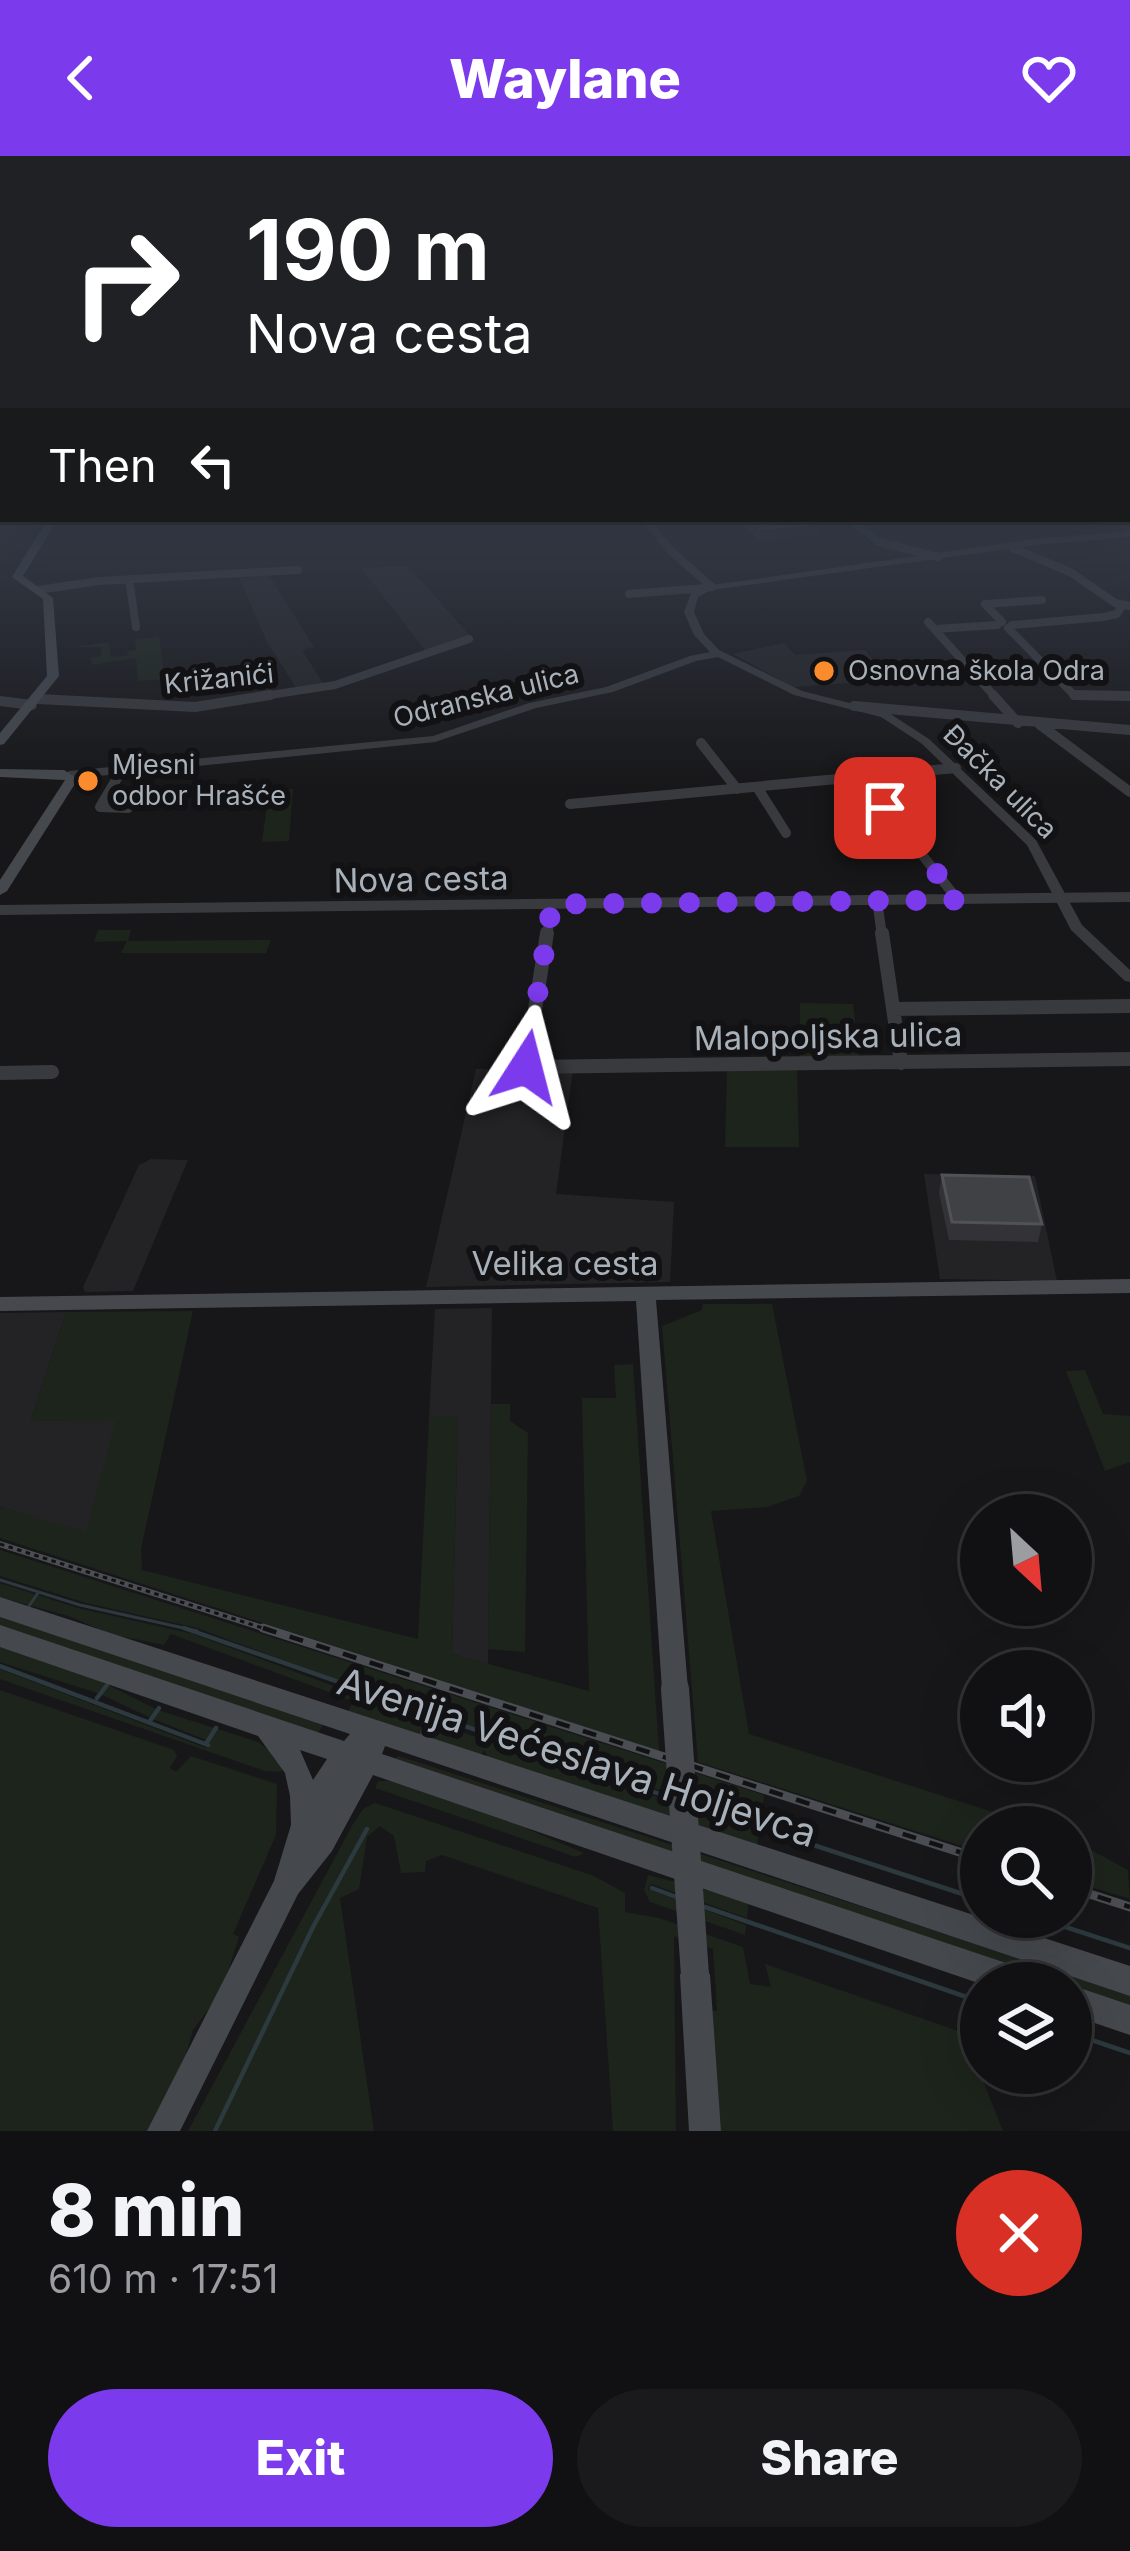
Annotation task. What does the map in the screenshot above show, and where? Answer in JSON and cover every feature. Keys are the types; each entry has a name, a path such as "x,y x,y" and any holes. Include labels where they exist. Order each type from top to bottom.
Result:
{"main road":[{"path":"0,741 50,685 55,664 49,604"},
{"path":"0,773 69,776 71,782 0,891"},
{"name":"Velika cesta","path":"0,1304 1130,1286"},
{"path":"646,1296 705,2131"},
{"name":"Avenija Većeslava Holjevca","path":"0,1607 1130,1982"},
{"name":"Avenija Većeslava Holjevca","path":"0,1636 960,1962"},
{"path":"163,2131 288,1884 303,1833 301,1778 290,1755 266,1726"},
{"path":"303,1833 376,1731"},
{"path":"288,1884 322,1842 357,1758"},
{"path":"1092,2007 1130,2020"}],"street":[{"path":"133,604 136,627"},
{"path":"691,604 689,612 709,652"},
{"path":"985,604 1075,696 1130,696"},
{"path":"1018,723 932,626 1072,620 1117,614 1126,606"},
{"name":"Križanići","path":"0,701 178,708 211,705 335,685 470,640"},
{"name":"Đačka ulica","path":"709,652 798,693 893,715 956,768 1032,843 1082,934 1130,978"},
{"name":"Odranska ulica","path":"69,776 435,739 526,707 620,686 709,652"},
{"path":"893,715 1130,730"},
{"path":"1039,724 1130,792"},
{"path":"700,743 737,789"},
{"path":"123,768 100,806 128,808"},
{"path":"570,804 956,768"},
{"path":"861,778 958,900"},
{"path":"757,788 786,833"},
{"name":"Nova cesta","path":"0,910 1130,897"},
{"path":"877,900 901,1063"},
{"name":"Malopoljska ulica","path":"552,904 526,1067 1130,1059"},
{"path":"893,1009 1130,1006"},
{"path":"0,1073 52,1072"}],"shaded area":[{"path":"250,604 287,604 314,647 302,650 324,685 297,689 267,642"},
{"path":"389,604 442,604 472,638 425,650"},
{"path":"159,637 165,679 138,681 136,658 91,665 91,657 101,656 102,647 75,647 109,642 111,657 127,656 128,651 136,650 135,639"},
{"name":"Osnovna škola Odra","path":"784,643 795,655 865,650 889,680 793,687 733,654"},
{"path":"293,789 289,841 262,842 269,790"},
{"path":"98,930 131,930 128,941 271,940 266,953 121,953 127,941 94,942"},
{"path":"800,1003 853,1004 860,1061 800,1061"},
{"path":"727,1068 797,1068 799,1147 725,1147"},
{"path":"476,1069 573,1069 556,1194 674,1202 670,1282 426,1287"},
{"path":"151,1159 188,1160 133,1291 85,1292 83,1287 139,1165"},
{"path":"924,1174 1035,1176 1057,1281 940,1279"},
{"path":"703,1304 772,1304 807,1481 799,1496 767,1507 711,1511 749,1734 974,1806 960,1806 960,1845 698,1762 662,1326 702,1310"},
{"path":"492,1308 488,1664 452,1654 458,1417 429,1417 435,1309"},
{"path":"193,1311 141,1549 142,1570 418,1639 429,1417 458,1416 452,1654 589,1691 582,1398 616,1398 614,1365 633,1364 659,1751 0,1538 0,1507 86,1532 116,1420 31,1421 66,1312"},
{"path":"66,1312 31,1421 117,1419 86,1533 0,1507 0,1313"},
{"path":"1085,1370 1103,1414 1130,1416 1130,1462 1105,1471 1066,1371"},
{"path":"491,1404 510,1404 510,1421 528,1433 525,1652 488,1649"},
{"path":"0,1550 764,1795 760,1824 385,1698 197,1628 86,1603 0,1576"},
{"path":"0,1583 78,1608 193,1634 428,1721 759,1831 757,1848 488,1757 484,1750 481,1755 428,1737 424,1730 420,1735 348,1712 353,1701 171,1634 164,1645 110,1634 71,1617 0,1597"},
{"path":"0,1617 323,1725 318,1733 0,1626"},
{"path":"0,1646 96,1679 158,1710 258,1742 287,1763 281,1772 265,1771 0,1679 0,1669 206,1748 210,1743 210,1737 206,1740 153,1719 155,1714 151,1718 100,1694 0,1662"},
{"path":"0,1690 174,1750 177,1756 170,1768 176,1772 191,1756 277,1784 276,1835 233,1934 239,1937 221,1993 193,2030 185,2058 148,2131 0,2131"},
{"path":"399,1756 1032,1962 999,1962 394,1758"},
{"path":"378,1781 393,1781 490,1813 584,1853 576,1857 375,1788"},
{"path":"375,1803 594,1876 625,1893 625,1912 659,1918 743,1947 750,1984 771,1987 765,1964 960,2032 960,2094 988,2094 1003,2131 721,2131 711,2011 717,2011 713,1949 674,1936 676,2131 613,2131 598,1908 442,1855 426,1861 425,1872 401,1873 394,1836 380,1826 367,1837 359,1889 340,1898 374,2131 188,2131 363,1809"},
{"path":"1092,1850 1128,1870 1130,1899 1092,1887"},
{"path":"648,1875 749,1901 747,1918 651,1884 648,1889 746,1925 745,1935 650,1902 644,1890"},
{"path":"1092,1982 1130,1994 1130,2006 1092,1993"}],"building":[{"path":"942,1175 1029,1177 1042,1224 952,1222"}],"waterway":[{"path":"0,1580 80,1605 185,1628"},
{"path":"29,1606 38,1593"},
{"path":"185,1628 197,1631"},
{"path":"185,1628 671,1798"},
{"path":"0,1666 208,1745"},
{"path":"97,1698 107,1685"},
{"path":"150,1721 159,1708"},
{"path":"422,1734 429,1720"},
{"path":"207,1742 216,1728"},
{"path":"698,1807 960,1893"},
{"path":"215,2131 313,1927 367,1829"},
{"path":"652,1888 679,1898"},
{"path":"705,1907 960,1995"},
{"path":"1092,1936 1130,1948"},
{"path":"1092,2040 1130,2053"}],"railway":[{"path":"0,1544 272,1631"},
{"path":"263,1628 960,1852"},
{"path":"1092,1895 1130,1907"}],"place":[{"name":"Osnovna škola Odra","path":"824,671"},
{"name":"Mjesni odbor Hrašće","path":"88,781"}],"route":[{"path":"526,1067 552,904 958,900 885,808"}]}
